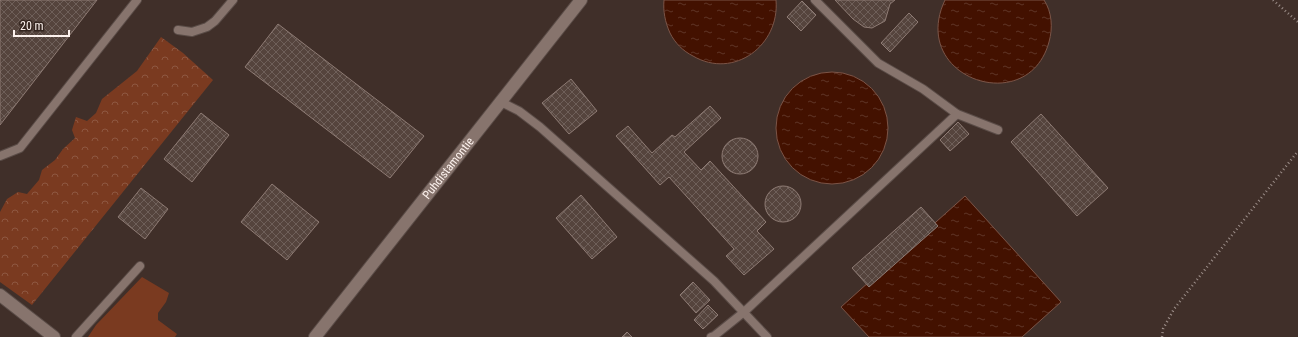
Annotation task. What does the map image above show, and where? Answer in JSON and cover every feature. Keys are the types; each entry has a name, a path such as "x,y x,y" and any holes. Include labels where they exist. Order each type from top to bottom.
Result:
{"street":[{"name":"Puhdistamontie","path":"316,337 580,0"},
{"path":"0,295 54,337"}],"lane":[{"path":"0,156 20,148 137,0"},
{"path":"178,30 192,32 207,27 215,21 233,0"},
{"path":"815,0 878,63 923,89 958,114 998,130"},
{"path":"500,102 519,111 540,127 714,281 767,337"},
{"path":"711,337 744,312 958,114"},
{"path":"76,337 140,266"}],"path":[{"path":"1273,0 1298,22"},
{"path":"1162,337 1163,329 1174,309 1298,151"}],"green space":[{"path":"161,37 183,53 213,80 32,305 0,282 0,212 7,199 18,192 27,194 39,180 42,170 55,160 63,149 75,138 72,130 76,117 87,121 96,113 102,99 137,71"},
{"path":"142,277 169,293 166,302 158,313 158,320 177,334 175,337 88,337 96,325"}],"water":[{"path":"664,0 776,0 775,16 770,31 762,44 751,54 738,61 724,64 709,62 689,54 674,40 666,21"},
{"path":"945,0 1044,0 1049,10 1051,31 1049,42 1037,66 1019,79 997,83 975,79 956,68 943,50 938,27"},
{"path":"832,72 854,76 872,88 884,106 888,128 884,150 872,168 854,180 832,184 810,180 792,168 780,150 776,128 780,106 792,88 810,76"},
{"path":"965,196 1061,302 1022,337 869,337 841,307"}],"building":[{"path":"0,0 97,0 0,125"},
{"path":"835,0 895,0 890,4 885,21 872,28 864,27 853,19"},
{"path":"802,1 816,15 801,31 787,17"},
{"path":"909,13 918,22 890,52 881,43"},
{"path":"278,24 424,136 390,178 245,67"},
{"path":"571,79 597,111 569,134 542,103"},
{"path":"710,106 721,118 684,152 701,170 710,161 766,222 757,231 774,249 744,275 726,256 734,249 669,177 660,185 616,136 628,126 652,153 672,135 675,137"},
{"path":"201,113 229,135 192,182 164,159"},
{"path":"1041,114 1108,188 1077,216 1011,142"},
{"path":"958,122 969,134 950,151 940,140"},
{"path":"740,138 750,141 755,146 758,156 755,166 750,171 740,174 730,171 725,166 722,156 725,146 730,141"},
{"path":"272,184 319,222 287,260 241,222"},
{"path":"787,186 796,191 800,197 800,211 796,217 787,222 779,222 770,217 766,211 765,200 770,191 776,187"},
{"path":"141,188 168,209 145,239 118,217"},
{"path":"581,195 617,237 592,259 556,218"},
{"path":"921,207 938,226 869,287 852,268"},
{"path":"693,282 710,300 696,313 680,295"},
{"path":"708,305 718,315 703,329 694,320"},
{"path":"627,332 632,337 622,337"}]}
